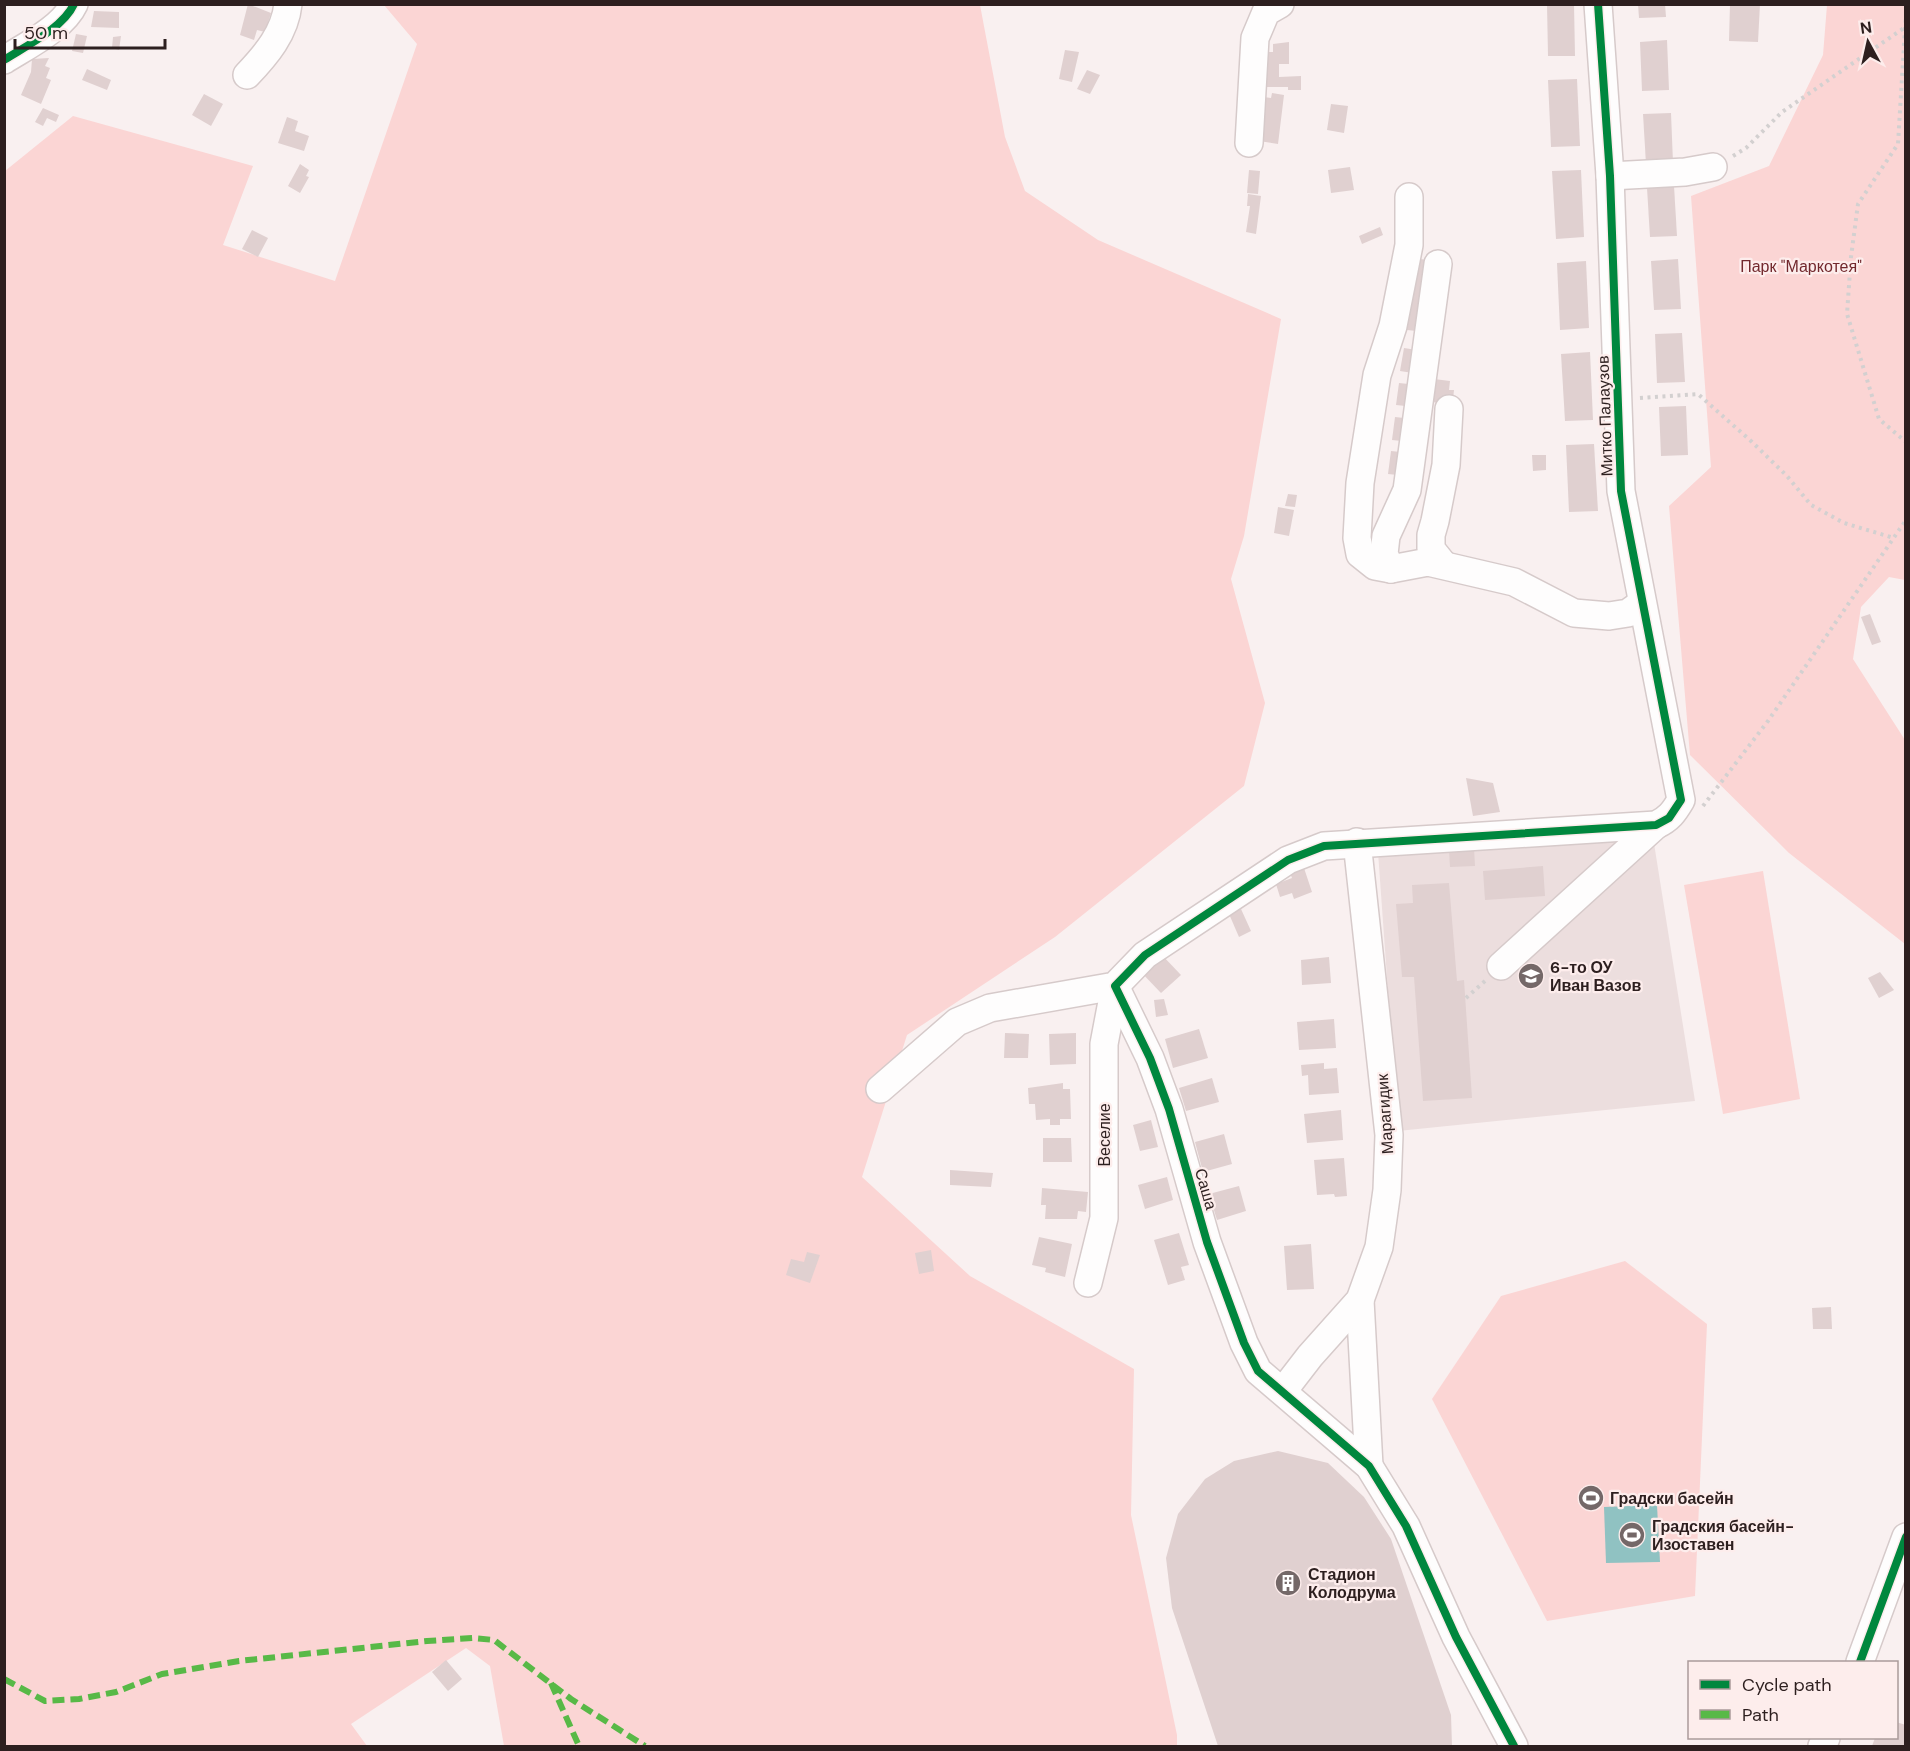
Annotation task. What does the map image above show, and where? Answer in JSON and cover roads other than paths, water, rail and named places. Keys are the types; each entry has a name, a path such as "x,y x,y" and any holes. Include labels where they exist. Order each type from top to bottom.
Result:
{"street":[{"path":"4,60 52,28 70,12 74,4"},
{"path":"247,75 268,52 280,32 288,4"},
{"name":"Митко Палаузов","path":"1598,4 1610,176 1621,491 1681,800 1662,822"},
{"path":"1249,143 1255,38 1266,7"},
{"path":"1610,176 1686,172 1713,167"},
{"path":"1408,197 1409,245 1393,326 1377,375 1360,483 1357,538 1360,554 1375,566 1391,569 1428,562 1514,582 1574,613 1609,616 1628,613 1642,603"},
{"path":"1391,569 1384,554 1386,537 1407,490 1438,264"},
{"path":"1443,564 1431,549 1431,535 1436,521 1446,465 1449,409"},
{"path":"880,1089 957,1022 990,1008 1115,986 1145,955 1288,860 1324,846 1662,822"},
{"path":"1501,966 1662,822"},
{"name":"Марагидик","path":"1283,1391 1310,1356 1360,1300 1379,1246 1387,1190 1389,1135 1357,843"},
{"name":"Веселие","path":"1088,1283 1104,1218 1104,1044 1115,986"},
{"name":"Саша","path":"1115,986 1150,1058 1169,1109 1207,1242 1244,1343 1258,1371 1369,1467"},
{"path":"1360,1300 1369,1467 1406,1526 1456,1637 1514,1746"},
{"path":"1860,1661 1905,1537"}],"water":[{"name":"Градския басейн- Изоставен","path":"1657,1505 1660,1562 1606,1563 1604,1507"}],"place":[{"name":"6-то ОУ Иван Вазов","path":"1531,976"},
{"name":"Градски басейн","path":"1591,1498"},
{"name":"Градския басейн- Изоставен","path":"1632,1535"},
{"name":"Стадион Колодрума","path":"1288,1583"}],"park label":[{"name":"Парк \"Маркотея\"","path":"1801,266"}]}
